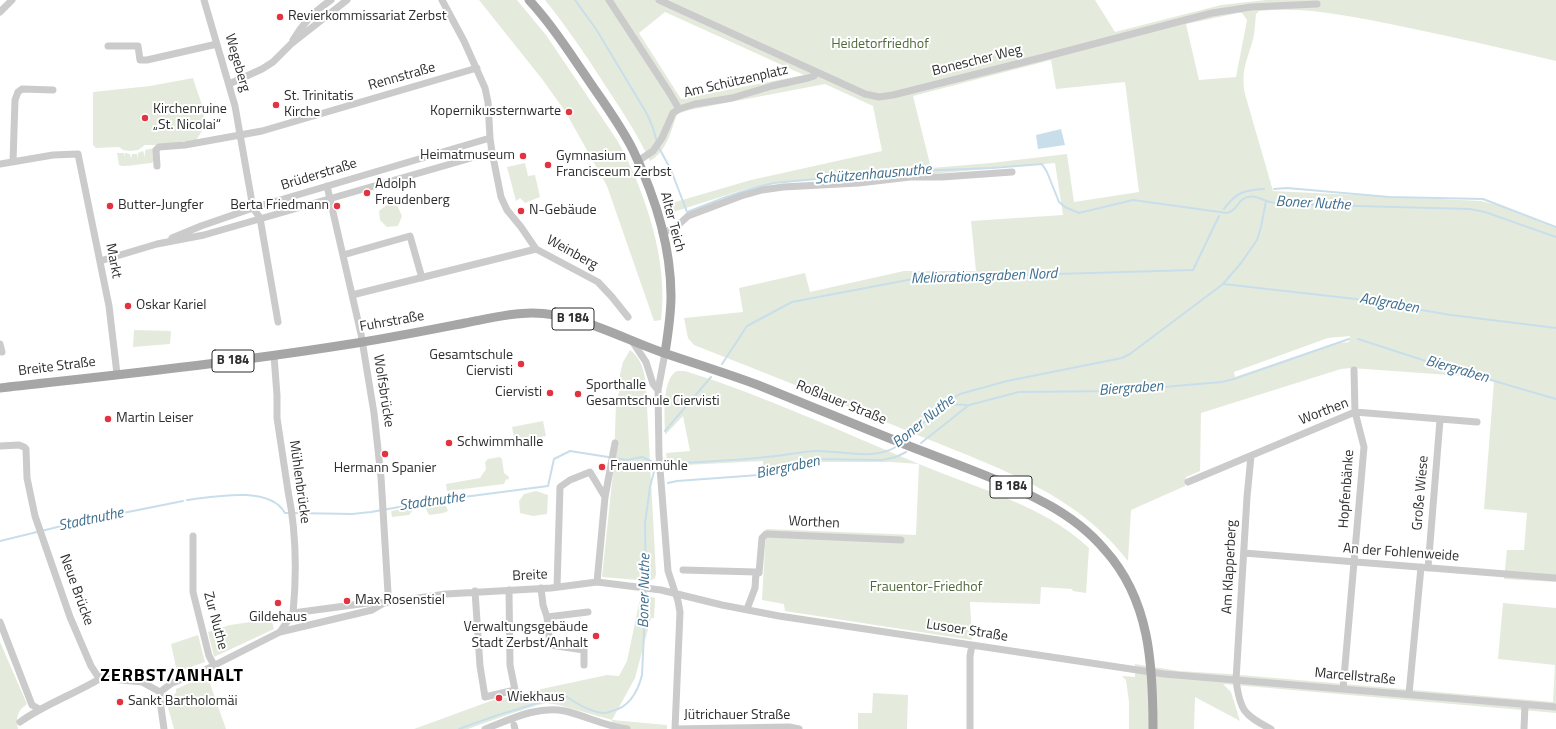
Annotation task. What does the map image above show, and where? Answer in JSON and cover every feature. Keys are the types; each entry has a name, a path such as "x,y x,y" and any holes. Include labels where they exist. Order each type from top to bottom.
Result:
{"main road":[{"name":"Alter Teich","path":"529,0 554,30 625,135 638,161 653,200 662,233 668,264 671,296 670,324 665,353"},
{"name":"Fuhrstraße","path":"117,374 274,356 362,342 503,316 529,313 568,317 665,353"},
{"name":"Roßlauer Straße","path":"665,353 760,386 1008,486 1036,498 1074,521 1094,537 1120,569 1134,594 1146,629 1152,672 1153,729"},
{"name":"Breite Straße","path":"0,388 117,374"}],"street":[{"path":"0,12 12,0"},
{"name":"Wegeberg","path":"204,0 229,84 241,134 253,208"},
{"path":"291,44 302,26 317,9 331,0"},
{"path":"229,84 262,70 273,62 291,44 347,0"},
{"name":"Weinberg","path":"442,0 477,68 487,95 492,152 501,197 507,210 536,249 598,282 606,289 628,317"},
{"path":"609,0 670,92 679,109"},
{"name":"Bonescher Weg","path":"659,0 873,96 887,96 1044,58 1212,13 1251,7 1317,4"},
{"path":"108,46 138,46 140,60 147,60 217,44"},
{"name":"Rennstraße","path":"157,166 156,150 159,147 262,131 477,68"},
{"name":"Am Schützenplatz","path":"638,161 655,148 662,138 673,113 679,109 695,104 732,98 772,86 808,78 814,76 817,72"},
{"path":"0,164 13,162 15,100 18,92 22,89 53,90"},
{"name":"Brüderstraße","path":"157,244 201,226 253,208 490,138"},
{"name":"Brüderstraße","path":"100,261 157,244 204,234 492,152"},
{"name":"Markt","path":"13,162 53,155 78,154 109,306 117,374"},
{"path":"662,233 675,228 688,216 741,196 762,190 783,187 859,183 910,178 942,178 1012,172"},
{"name":"Wolfsbrücke","path":"327,186 362,342 375,419 384,517 388,593 387,603"},
{"path":"253,208 260,218 278,322"},
{"path":"343,255 410,236 422,278"},
{"path":"352,295 536,249"},
{"name":"Alter Teich","path":"632,341 646,362 653,384 658,390"},
{"path":"0,344 2,352"},
{"name":"Alter Teich","path":"665,353 658,390 659,456 667,567 679,606 680,620 675,729"},
{"name":"Mühlenbrücke","path":"274,356 277,418 296,556 293,613"},
{"name":"Hopfenbänke","path":"1343,689 1364,447 1355,412 1354,370"},
{"name":"Worthen","path":"1188,482 1355,412 1477,422"},
{"name":"Große Wiese","path":"1409,694 1440,420"},
{"path":"597,582 605,497 615,443"},
{"name":"Neue Brücke","path":"0,446 19,445 24,447 26,450 28,485 38,526 79,638 91,666 101,678"},
{"name":"Am Klapperberg","path":"1251,456 1247,497 1236,680 1240,702 1247,714 1271,729"},
{"path":"557,587 560,487 570,480 590,472 605,497"},
{"name":"Worthen","path":"747,610 755,588 762,538 766,534 901,540"},
{"name":"Zur Nuthe","path":"193,536 193,592 209,656 214,665"},
{"name":"An der Fohlenweide","path":"1244,553 1556,578"},
{"path":"683,570 758,573"},
{"name":"Breite","path":"280,632 293,613 375,602 387,603 446,594 557,587 597,582 651,589 747,610"},
{"path":"541,588 543,605 547,617 550,644 584,650 584,665"},
{"path":"476,591 480,666 485,697 515,690 510,665 508,590"},
{"name":"Breite","path":"160,692 172,683 214,665 280,632 372,610 387,603"},
{"name":"Lusoer Straße","path":"747,610 1152,672"},
{"path":"547,617 588,612"},
{"path":"0,622 32,705 39,709"},
{"path":"970,729 970,656 972,645"},
{"name":"Marcellstraße","path":"1152,672 1556,707"},
{"path":"20,722 39,709 86,687 101,678 142,682 160,692 164,729"},
{"path":"1524,729 1525,705"},
{"path":"485,729 537,711 547,710 565,711 618,728 627,729"},
{"name":"Jütrichauer Straße","path":"675,729 789,727 799,729"}],"green space":[{"path":"479,0 517,0 546,35 617,140 637,181 658,251 663,298 661,320 654,321 607,186 565,111 542,79"},
{"name":"Heidetorfriedhof","path":"545,0 1095,0 1115,32 1221,5 1266,0 1556,0 1556,61 1435,33 1344,15 1293,10 1259,11 1256,14 1254,36 1245,68 1244,86 1273,191 1481,201 1497,205 1556,228 1556,582 1504,579 1507,550 1524,550 1527,513 1484,509 1494,381 1463,376 1351,368 1341,369 1201,413 1200,471 1186,477 1185,486 1131,510 1128,561 1106,536 1082,516 1056,498 1028,482 970,456 694,345 688,338 684,318 743,312 739,288 805,273 810,292 904,271 976,271 971,221 1063,215 1055,163 942,173 910,173 782,182 752,187 667,214 665,205 751,180 882,151 873,106 825,84 689,110 677,114 668,140 661,152 650,161 640,140 622,111 568,30","holes":["665,12 804,75 681,99 639,33","1242,13 1247,20 1236,77 1199,80 1186,24","1051,60 1056,89 1125,82 1139,192 1074,202 1067,154 931,168 913,96","1350,336 1349,342 1332,344 1235,377 1234,372 1328,338"]},
{"path":"193,78 204,117 204,125 196,140 158,145 145,145 138,150 130,151 123,150 119,147 96,148 93,145 93,92 150,86"},
{"path":"154,148 154,161 152,163 125,166 119,165 117,153 124,153 125,157 125,153 130,154 131,159 132,154 137,154 138,160 138,153 143,151 145,157 145,150"},
{"path":"525,163 528,176 535,175 540,197 525,203 520,198 516,201 507,167"},
{"path":"388,204 397,205 402,216 398,226 387,227 380,220 379,211"},
{"path":"134,330 171,331 170,344 133,347"},
{"path":"630,350 640,362 645,377 646,387 656,574 655,578 650,581 602,577 614,463 616,402 620,389 620,374 623,362"},
{"path":"677,371 685,371 744,392 919,464 891,462 796,462 786,463 763,473 763,461 667,466 666,453 690,451 683,416 665,435 666,391 668,382 672,375"},
{"path":"543,421 546,436 515,442 512,427"},
{"path":"500,457 502,459 504,473 509,477 508,480 506,479 504,484 447,491 446,484 480,478 486,469 485,462 488,459"},
{"name":"Frauentor-Friedhof","path":"919,464 1008,499 1051,520 1071,533 1089,548 1086,593 1073,591 1072,589 1041,587 1040,604 970,602 972,640 785,611 784,604 762,600 766,529 916,535"},
{"path":"536,491 548,495 547,514 533,516 520,513 519,501 524,494"},
{"path":"444,502 448,511 444,513 429,515 425,507 413,510 409,515 392,517 391,511"},
{"path":"641,594 655,598 654,618 651,618 635,678 612,720 559,705 546,703 468,729 414,729 496,699 497,701 518,694 607,675 619,676 627,661"},
{"path":"1503,603 1556,608 1556,713 1223,684 1231,692 1240,721 1195,697 1194,729 1129,729 1129,702 1126,680 1122,676 1135,677 1135,664 1179,671 1553,702 1555,665 1498,659"},
{"path":"271,619 274,629 214,657 208,632 230,625"},
{"path":"198,635 205,662 177,672 171,644"},
{"path":"0,642 27,704 19,712 17,721 18,729 0,729"},
{"path":"207,675 226,729 174,729 167,704 176,702 174,694 176,693 176,689"},
{"path":"873,693 908,695 907,729 858,729 858,713 872,713"},
{"path":"612,720 667,725 667,729 611,729"}],"water":[{"path":"1061,129 1065,145 1038,149 1036,135"}],"waterway":[{"name":"Schützenhausnuthe","path":"575,0 596,29 647,114 657,142"},
{"name":"Schützenhausnuthe","path":"658,146 671,170 687,212 726,197 774,183 891,172 992,168 1042,164 1047,172 1059,202 1065,207 1079,213 1133,200 1227,213 1235,209 1246,197 1253,196 1283,204 1470,209 1485,212 1556,237"},
{"name":"Meliorationsgraben Nord","path":"1274,189 1287,188 1389,197 1483,199 1556,227"},
{"path":"1224,209 1237,195 1246,191 1264,189"},
{"name":"Boner Nuthe","path":"904,441 943,404 960,394 1007,381 1122,358 1130,354 1223,284 1241,263 1257,240 1266,201"},
{"name":"Meliorationsgraben Nord","path":"722,364 747,326 792,302 918,278 1193,270 1219,216"},
{"name":"Aalgraben","path":"1223,284 1356,299 1451,315 1556,328"},
{"name":"Biergraben","path":"921,443 969,405 1019,392 1116,391 1222,382 1349,339"},
{"name":"Biergraben","path":"1358,339 1426,361 1556,399"},
{"name":"Meliorationsgraben Nord","path":"665,431 711,377"},
{"path":"944,404 967,405"},
{"name":"Boner Nuthe","path":"662,464 740,460 815,451 869,454 880,453 899,445"},
{"name":"Stadtnuthe","path":"294,513 352,514 371,512 433,501 548,486 554,459 570,451 627,460 642,457 657,464"},
{"name":"Biergraben","path":"668,483 677,481 759,475 778,467 815,459 882,460 896,457 906,452"},
{"name":"Boner Nuthe","path":"646,586 645,523 650,487 656,464"},
{"name":"Stadtnuthe","path":"187,500 225,495 254,496 267,499 277,504 285,513 290,513"},
{"name":"Stadtnuthe","path":"0,541 78,522 183,501"},
{"name":"Boner Nuthe","path":"459,729 498,715 564,695 593,711 603,713 624,706 632,698 642,675 646,590"}],"place":[{"name":"Revierkommissariat Zerbst","path":"280,17"},
{"name":"St. Trinitatis Kirche","path":"276,105"},
{"name":"Kopernikussternwarte","path":"569,112"},
{"name":"Kirchenruine „St. Nicolai“","path":"145,118"},
{"name":"Heimatmuseum","path":"523,156"},
{"name":"Gymnasium Francisceum Zerbst","path":"548,165"},
{"name":"Adolph Freudenberg","path":"367,193"},
{"name":"Butter-Jungfer","path":"110,206"},
{"name":"Berta Friedmann","path":"337,206"},
{"name":"N-Gebäude","path":"521,211"},
{"name":"Oskar Kariel","path":"128,306"},
{"name":"Gesamtschule Ciervisti","path":"521,364"},
{"name":"Ciervisti","path":"550,393"},
{"name":"Sporthalle Gesamtschule Ciervisti","path":"578,394"},
{"name":"Martin Leiser","path":"108,419"},
{"name":"Schwimmhalle","path":"449,443"},
{"name":"Hermann Spanier","path":"385,454"},
{"name":"Frauenmühle","path":"602,467"},
{"name":"Max Rosenstiel","path":"347,601"},
{"name":"Gildehaus","path":"278,603"},
{"name":"Verwaltungsgebäude Stadt Zerbst/Anhalt","path":"596,636"},
{"name":"Wiekhaus","path":"499,698"},
{"name":"Sankt Bartholomäi","path":"120,702"}],"district":[{"name":"ZERBST/ANHALT","path":"172,677"}]}
